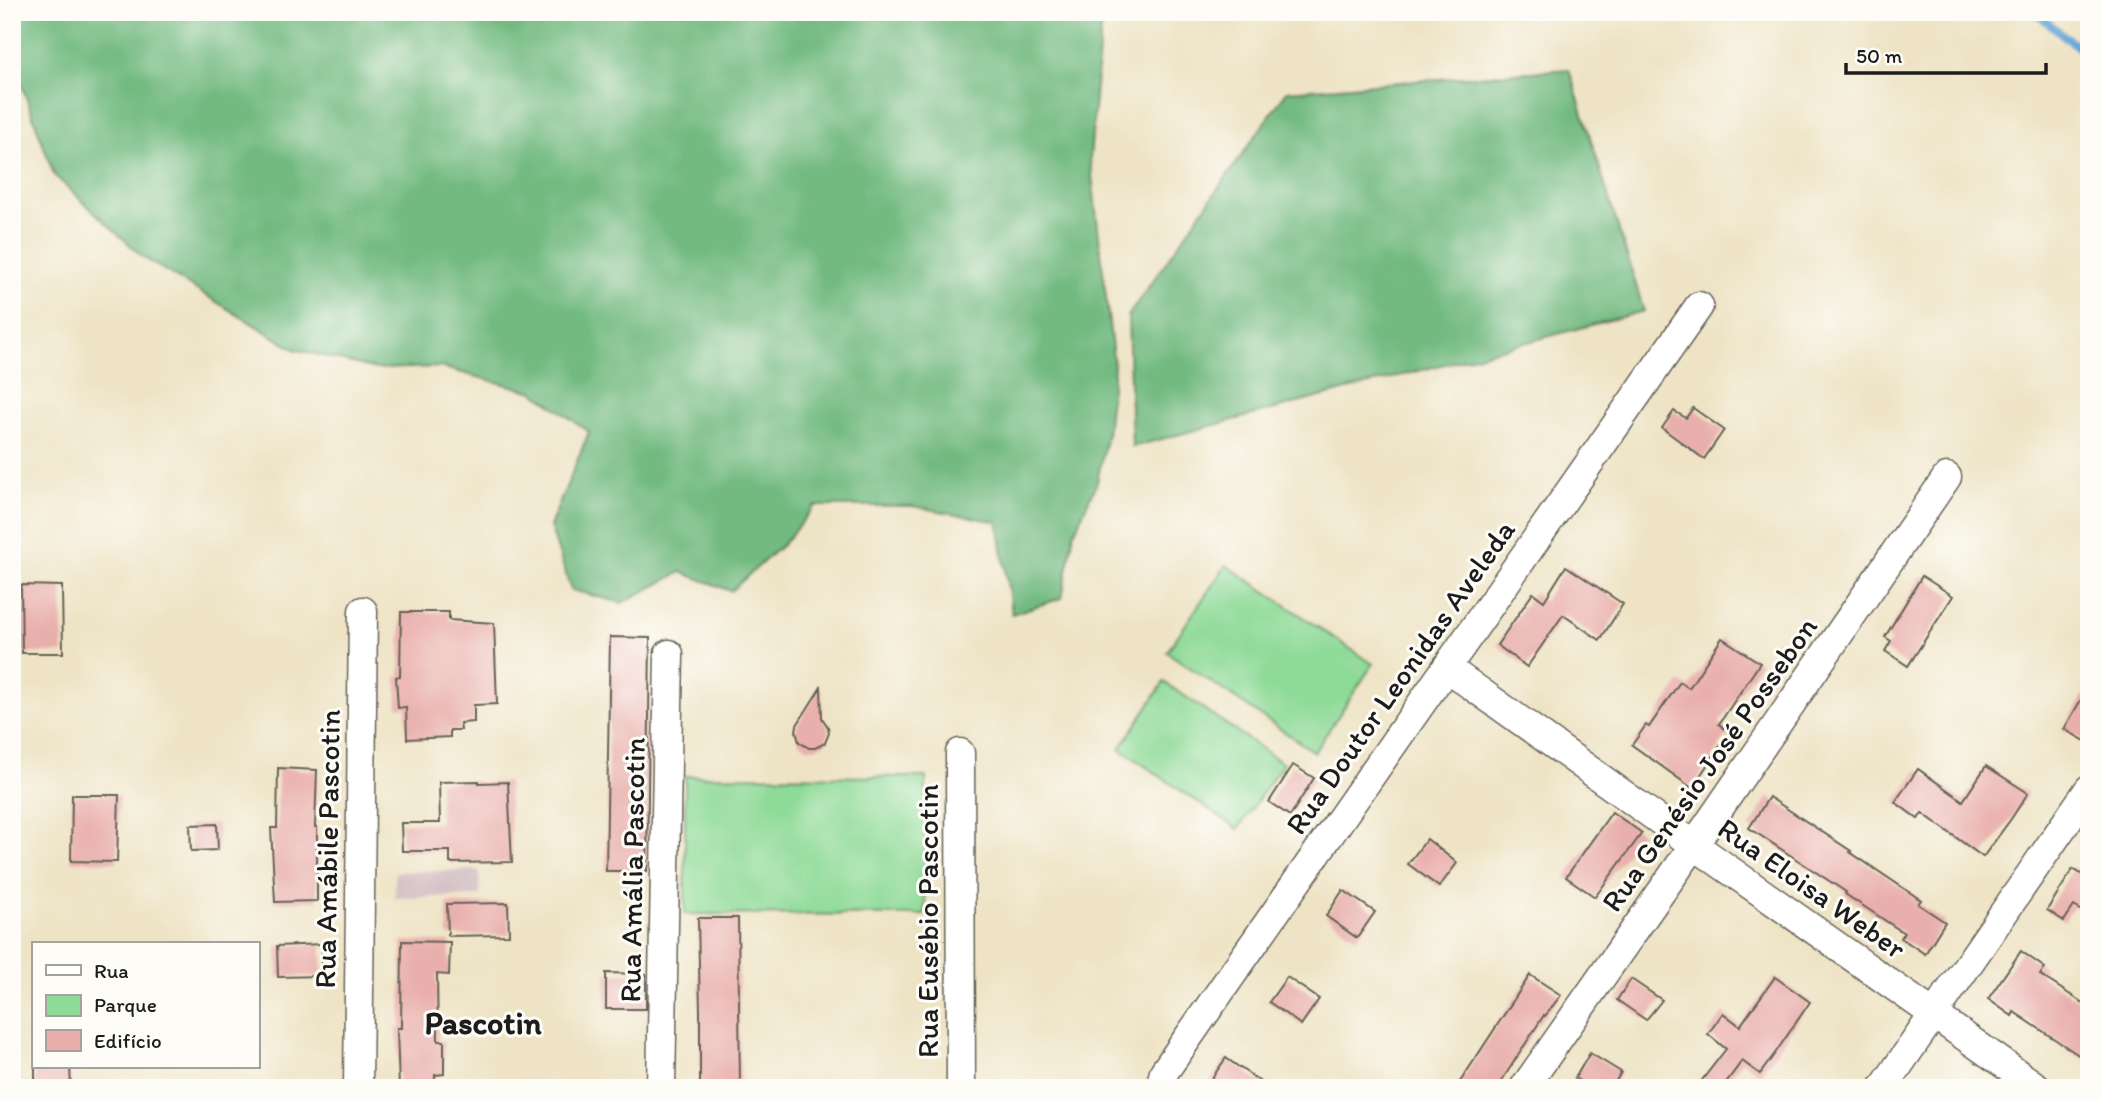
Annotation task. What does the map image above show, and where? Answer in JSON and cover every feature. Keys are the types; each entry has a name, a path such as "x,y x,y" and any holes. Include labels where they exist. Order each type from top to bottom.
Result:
{"street":[{"name":"Rua Doutor Leonidas Aveleda","path":"1160,1088 1164,1072 1699,306"},
{"name":"Rua Genésio José Possebon","path":"1524,1088 1947,477"},
{"name":"Rua Amábile Pascotin","path":"358,1088 363,611"},
{"name":"Rua Amália Pascotin","path":"661,1088 669,654"},
{"name":"Rua Eloisa Weber","path":"1447,668 2038,1088"},
{"name":"Rua Eusébio Pascotin","path":"960,753 961,1088"},
{"path":"1884,1088 2089,789"}],"shaded area":[{"path":"479,870 480,896 395,898 395,872"}],"green space":[{"path":"12,12 1102,12 1090,159 1114,366 1107,434 1097,482 1074,533 1062,598 1012,614 998,522 912,506 815,506 784,543 731,591 681,572 622,603 571,590 550,526 589,432 534,392 440,367 376,369 294,349 144,258 54,175 12,58"},
{"path":"1569,69 1644,311 1132,447 1128,316 1287,91"},
{"path":"1226,565 1373,664 1314,752 1167,652"},
{"path":"1164,682 1283,763 1238,829 1120,749"},
{"path":"685,776 926,777 925,915 685,914"}],"building":[{"path":"1693,408 1724,430 1704,459 1662,428 1674,411 1686,418"},
{"path":"1566,566 1623,604 1600,640 1563,615 1527,667 1497,645 1533,593 1544,601"},
{"path":"1922,576 1953,596 1908,666 1885,651 1891,641 1885,637"},
{"path":"21,585 62,586 63,653 22,653"},
{"path":"401,612 449,612 449,620 494,623 497,704 474,705 474,722 460,723 461,730 450,730 450,737 407,739 406,707 398,708 396,677 400,676"},
{"path":"610,637 650,638 647,871 606,871"},
{"path":"1722,638 1760,663 1719,724 1729,732 1692,788 1632,745 1646,725 1649,727 1680,682 1689,688"},
{"path":"2089,686 2089,743 2064,729"},
{"path":"821,687 822,718 829,733 825,743 809,748 799,742 797,725"},
{"path":"1293,765 1314,778 1290,816 1269,802"},
{"path":"1986,766 2028,793 1983,857 1922,813 1918,819 1895,802 1918,769 1963,801"},
{"path":"278,768 317,770 317,901 275,902 271,828 277,828"},
{"path":"439,782 508,782 512,862 450,863 450,851 402,851 401,823 440,823"},
{"path":"72,795 119,795 117,862 71,861"},
{"path":"1769,797 1921,900 1918,904 1945,922 1925,954 1901,938 1904,933 1749,828"},
{"path":"1612,812 1642,833 1595,897 1566,877"},
{"path":"217,824 218,850 191,851 190,825"},
{"path":"1427,839 1457,863 1439,887 1408,864"},
{"path":"2073,869 2089,879 2089,915 2074,906 2064,921 2047,910"},
{"path":"1343,890 1375,912 1357,938 1326,916"},
{"path":"508,903 509,935 448,936 447,904"},
{"path":"698,918 738,918 740,1088 700,1088"},
{"path":"402,941 450,942 449,975 437,974 438,1041 444,1041 444,1074 435,1075 435,1088 399,1088 397,1028 401,1028"},
{"path":"322,944 322,976 278,977 277,946"},
{"path":"2021,951 2045,968 2040,975 2089,1007 2089,1062 2014,1012 2012,1016 1988,999"},
{"path":"606,973 646,974 646,1009 606,1009"},
{"path":"1530,975 1561,995 1544,1015 1497,1088 1456,1088"},
{"path":"1287,977 1319,999 1301,1025 1269,1002"},
{"path":"1775,977 1810,1002 1776,1052 1760,1074 1742,1061 1722,1088 1696,1088 1726,1049 1708,1034 1723,1013 1740,1026"},
{"path":"1631,979 1662,1000 1646,1020 1617,1000"},
{"path":"1590,1053 1621,1072 1612,1088 1590,1088 1575,1078"},
{"path":"1226,1058 1269,1088 1205,1088"},
{"path":"35,1068 70,1068 71,1088 35,1088"}],"waterway":[{"path":"2035,12 2089,56"}],"district":[{"name":"Pascotin","path":"483,1023"}]}
